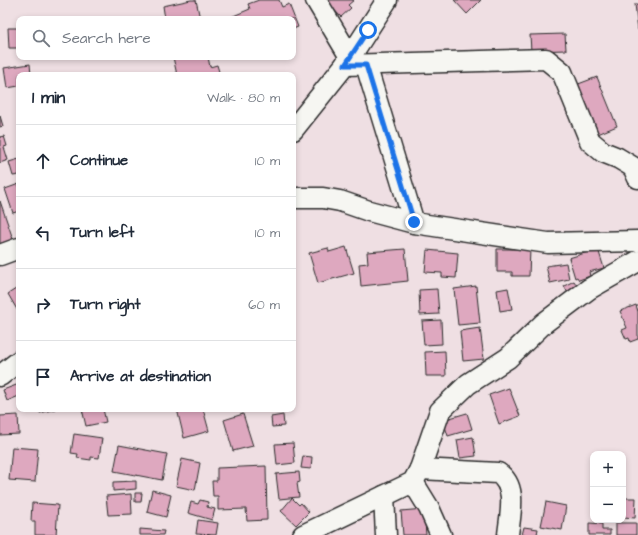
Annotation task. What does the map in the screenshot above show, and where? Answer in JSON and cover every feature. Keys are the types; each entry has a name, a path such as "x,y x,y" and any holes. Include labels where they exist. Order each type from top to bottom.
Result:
{"street":[{"path":"316,0 354,62 414,222"},
{"path":"296,127 354,62 387,0"},
{"path":"354,62 546,59 562,72 590,141 603,152 618,158 633,167 638,178"},
{"path":"296,198 323,198 340,200 369,211 414,222 548,243 638,241"},
{"path":"0,255 16,249"},
{"path":"441,535 416,475 440,411 468,384 508,358 544,323 589,289 638,261"},
{"path":"0,376 16,363"},
{"path":"303,535 384,496 416,475 498,473 504,477 508,484 512,499 508,535"},
{"path":"384,496 386,535"}],"building":[{"path":"196,0 199,16 165,16 163,6"},
{"path":"259,0 279,0 282,7 289,4 294,16 233,16 250,9 248,4"},
{"path":"325,0 354,0 348,5 351,8 341,17"},
{"path":"454,0 481,0 467,14"},
{"path":"635,4 638,4 638,30"},
{"path":"8,28 16,28 16,48 9,48"},
{"path":"565,34 566,50 531,51 530,35"},
{"path":"174,60 209,60 210,67 217,65 219,72 176,72"},
{"path":"30,64 31,72 16,72 16,86 7,88 4,68"},
{"path":"597,77 617,126 593,136 573,86"},
{"path":"0,116 3,126 0,127"},
{"path":"4,136 7,146 4,147 8,160 0,163 0,137"},
{"path":"16,160 16,176 13,176 9,162"},
{"path":"16,185 16,212 13,213 5,189"},
{"path":"0,201 15,245 0,250"},
{"path":"346,247 354,273 318,283 309,253 328,248 329,252"},
{"path":"405,249 408,281 361,286 359,264 368,263 367,252"},
{"path":"497,249 530,249 529,276 512,276 512,272 497,272"},
{"path":"598,249 604,268 589,272 590,276 579,280 577,277 575,278 569,258"},
{"path":"427,250 458,253 456,278 442,277 442,273 425,272"},
{"path":"566,263 569,279 550,283 546,266"},
{"path":"574,281 578,287 568,293 564,286"},
{"path":"476,286 480,323 458,325 454,289"},
{"path":"508,288 512,309 500,311 497,290"},
{"path":"16,289 16,308 8,294"},
{"path":"437,289 439,314 420,315 419,290"},
{"path":"636,305 638,312 638,339 630,342 629,338 626,339 622,330 627,328 620,311"},
{"path":"441,320 442,344 424,345 422,321"},
{"path":"480,328 484,359 463,361 460,331"},
{"path":"445,351 446,376 426,376 425,352"},
{"path":"16,385 16,397 7,401 3,390"},
{"path":"509,388 520,416 499,424 489,395"},
{"path":"83,412 104,412 106,422 86,426"},
{"path":"178,412 204,412 209,431 184,438"},
{"path":"467,413 472,429 448,436 443,420"},
{"path":"243,414 253,446 233,451 224,420"},
{"path":"18,415 19,434 0,435 0,416"},
{"path":"283,415 284,426 272,427 271,417"},
{"path":"74,434 102,438 99,458 91,457 91,460 77,458 78,454 71,453"},
{"path":"473,437 476,456 460,458 457,440"},
{"path":"293,443 295,463 277,465 275,444"},
{"path":"119,445 167,454 162,480 114,471"},
{"path":"12,447 38,449 35,482 9,480"},
{"path":"303,456 312,457 311,469 301,468"},
{"path":"182,459 200,463 195,490 176,486"},
{"path":"266,466 267,520 247,521 246,509 218,510 218,496 213,496 212,481 217,481 217,468"},
{"path":"299,472 300,482 297,483 299,497 279,499 276,474"},
{"path":"136,481 136,489 113,491 113,482"},
{"path":"152,490 171,495 166,517 147,512"},
{"path":"135,493 142,493 141,502 135,502"},
{"path":"131,494 132,514 108,515 106,496"},
{"path":"292,498 299,505 301,503 309,512 296,525 281,511"},
{"path":"626,498 636,498 635,518 626,517"},
{"path":"200,500 208,502 207,507 215,509 212,520 188,513 191,502 198,504"},
{"path":"546,502 566,506 562,530 541,526"},
{"path":"32,503 58,505 56,535 35,535 35,521 31,521"},
{"path":"424,509 426,535 403,535 401,511"},
{"path":"198,520 218,523 216,535 196,534"},
{"path":"589,523 602,524 602,530 610,530 610,535 589,535"},
{"path":"616,523 636,523 636,535 616,535"},
{"path":"524,527 538,529 537,534 541,535 522,535"},
{"path":"140,529 164,531 163,535 140,535"}],"route":[{"path":"368,30 345,65 366,65 414,222"}]}
